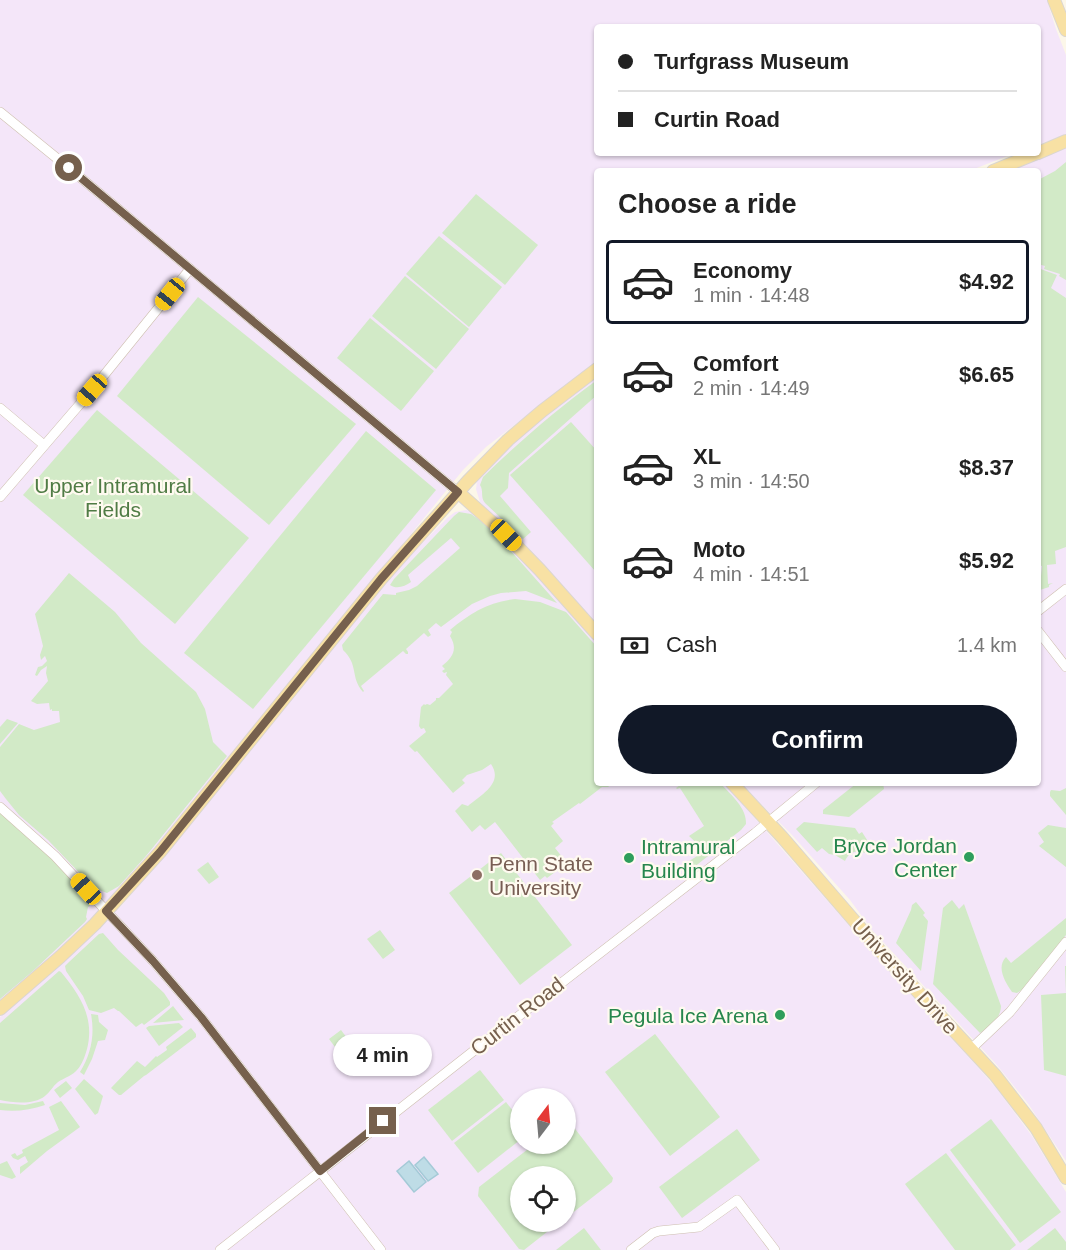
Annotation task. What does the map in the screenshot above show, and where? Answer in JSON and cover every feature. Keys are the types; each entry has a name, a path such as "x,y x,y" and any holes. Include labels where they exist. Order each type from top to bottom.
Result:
{"main road":[{"path":"1054,0 1066,30"},
{"path":"1041,151 1066,141"},
{"path":"1000,168 1030,156"},
{"path":"0,1009 60,957 160,852 381,579 458,492 508,440 594,371"},
{"path":"458,492 506,535 594,631"},
{"name":"University Drive","path":"735,786 1013,1098 1045,1143 1066,1178"}],"street":[{"path":"0,112 458,492"},
{"path":"0,497 190,269"},
{"path":"0,408 44,445"},
{"path":"1041,609 1066,590"},
{"path":"1041,635 1066,667"},
{"name":"Curtin Road","path":"220,1250 812,786"},
{"path":"0,807 55,856 153,961 201,1017 381,1250"},
{"path":"971,1049 1010,1012 1066,942"},
{"path":"631,1250 653,1233 699,1227 737,1200 775,1250"}],"shaded area":[{"path":"0,0 1047,0 1066,55 1066,134 1041,144 1041,24 594,24 594,156 1007,156 977,168 594,168 594,363 486,447 463,470 155,849 86,925 0,1002"},
{"path":"1066,146 1066,1161 1029,1105 996,1064 872,930 850,900 792,835 743,786 1041,786 1041,168 1015,168"},
{"path":"594,377 594,623 523,543 480,502 476,489 481,472"},
{"name":"Penn State University","path":"466,510 473,512 508,543 594,639 594,786 727,786 882,963 997,1089 1032,1136 1066,1192 1066,1250 0,1250 0,1017 67,959 123,904 391,575 455,512"}],"green space":[{"path":"1066,162 1066,280 1059,276 1060,274 1044,269 1045,266 1041,265 1041,178"},
{"path":"476,194 538,245 505,285 442,233"},
{"path":"439,236 502,287 469,327 406,274"},
{"path":"1041,269 1057,275 1051,288 1066,298 1066,547 1055,551 1056,564 1047,565 1048,584 1053,583 1041,590"},
{"path":"405,276 469,329 436,369 372,316"},
{"path":"198,297 356,424 269,525 117,396"},
{"path":"370,318 434,371 401,411 337,358"},
{"path":"594,382 594,398 509,473 508,488 500,496 531,532 523,539 485,503 480,485 483,477 510,451"},
{"name":"Upper Intramural Fields","path":"97,410 249,538 175,624 23,495"},
{"path":"571,422 594,448 594,570 510,475"},
{"path":"366,431 436,490 253,709 184,653"},
{"path":"459,512 471,514 485,524 557,603 526,591 501,593 472,604 441,627 436,623 428,630 431,635 428,637 424,633 406,649 408,654 403,651 361,686 363,692 342,645 383,594 396,595 396,593 417,586 460,548 451,538 408,575 411,582 398,587 390,585"},
{"path":"69,573 115,612 141,643 196,692 205,709 213,742 227,756 146,856 119,886 107,893 88,882 48,840 19,815 0,791 0,747 19,724 34,730 60,722 59,711 50,710 49,703 37,704 31,701 48,681 47,666 37,676 35,675 38,667 47,661 45,656 41,660 43,646 35,614"},
{"path":"515,599 540,602 566,612 594,644 594,786 609,786 602,787 552,822 554,823 551,826 563,841 555,848 567,863 547,878 545,876 540,880 495,822 485,830 480,825 472,832 455,811 462,804 468,806 493,783 495,777 491,764 467,775 462,780 465,783 453,793 417,751 415,752 409,746 426,732 419,726 421,707 424,704 430,705 453,684 446,675 447,672 442,671 445,669 442,666 454,649 450,630 480,609"},
{"path":"7,719 18,723 0,744 0,727"},
{"path":"679,786 723,786 741,807 746,824 688,871 685,868 681,869 665,879 664,877 705,851 689,836 704,826 680,788 676,788"},
{"path":"853,786 884,786 884,789 849,817 823,814 823,810"},
{"path":"1066,788 1066,815 1050,796 1050,792"},
{"path":"0,812 44,850 91,902 85,922 0,999"},
{"path":"804,822 855,828 859,834 862,832 869,843 868,851 854,852 845,861 822,848 817,852 796,829"},
{"path":"1048,825 1066,828 1066,867 1039,846 1044,842 1038,833"},
{"path":"501,853 572,945 520,985 449,893"},
{"path":"208,862 219,877 209,884 197,870"},
{"path":"952,900 959,909 964,904 1001,1006 997,1018 980,1033 933,984 943,908"},
{"path":"916,902 928,921 921,971 896,943 912,905"},
{"path":"1066,918 1066,935 1022,990 1017,993 1012,992 1003,975 1003,961 1006,957 1011,963"},
{"path":"380,930 395,950 383,959 367,939"},
{"path":"103,933 164,993 170,1002 170,1005 144,1025 142,1023 136,1027 114,1008 101,1013 89,1010 83,996 66,971 65,966 99,934"},
{"path":"59,971 80,998 87,1017 89,1038 83,1060 75,1072 58,1082 40,1099 24,1102 0,1100 0,1023"},
{"path":"1066,993 1066,1076 1044,1070 1041,995"},
{"path":"173,1006 184,1020 153,1023"},
{"path":"91,1014 98,1015 99,1022 108,1030 105,1040 98,1041 84,1075 80,1072 91,1044 93,1029"},
{"path":"179,1023 183,1027 159,1046 146,1028 149,1026"},
{"path":"191,1028 196,1037 121,1095 111,1088 137,1061 145,1067"},
{"path":"341,1030 356,1050 344,1059 329,1039"},
{"path":"655,1034 720,1117 670,1156 605,1072"},
{"path":"480,1070 504,1100 452,1141 428,1110"},
{"path":"84,1079 103,1096 98,1113 95,1115 75,1089"},
{"path":"66,1081 72,1088 60,1098 54,1090"},
{"path":"43,1101 45,1105 34,1108 17,1111 0,1110 0,1103 25,1105"},
{"path":"61,1101 80,1127 20,1174 20,1167 28,1162 25,1156 18,1160 11,1155 15,1153 17,1156 23,1153 22,1150 59,1130 49,1107"},
{"path":"506,1102 510,1107 510,1148 478,1173 454,1143"},
{"path":"991,1119 1061,1212 1020,1243 950,1150"},
{"path":"737,1129 760,1160 682,1218 659,1187"},
{"path":"576,1130 613,1178 612,1182 576,1210 576,1166 510,1166 510,1232 547,1232 524,1250 519,1249 478,1196 479,1187 522,1154 576,1154"},
{"path":"946,1153 1016,1245 1010,1250 955,1250 905,1184"},
{"path":"7,1161 16,1177 12,1179 0,1175 0,1164"},
{"path":"584,1228 601,1250 556,1250"},
{"path":"1055,1228 1066,1242 1066,1250 1027,1250"}],"water":[{"path":"424,1157 438,1174 428,1181 415,1165"},
{"path":"409,1161 426,1182 414,1192 397,1171"}],"place":[{"name":"Bryce Jordan Center","path":"969,857"},
{"name":"Intramural Building","path":"629,858"},
{"name":"Penn State University","path":"477,875"},
{"name":"Pegula Ice Arena","path":"780,1015"}],"route":[{"path":"69,168 458,492 381,579 160,852 106,911 201,1017 320,1171 383,1121"}]}
